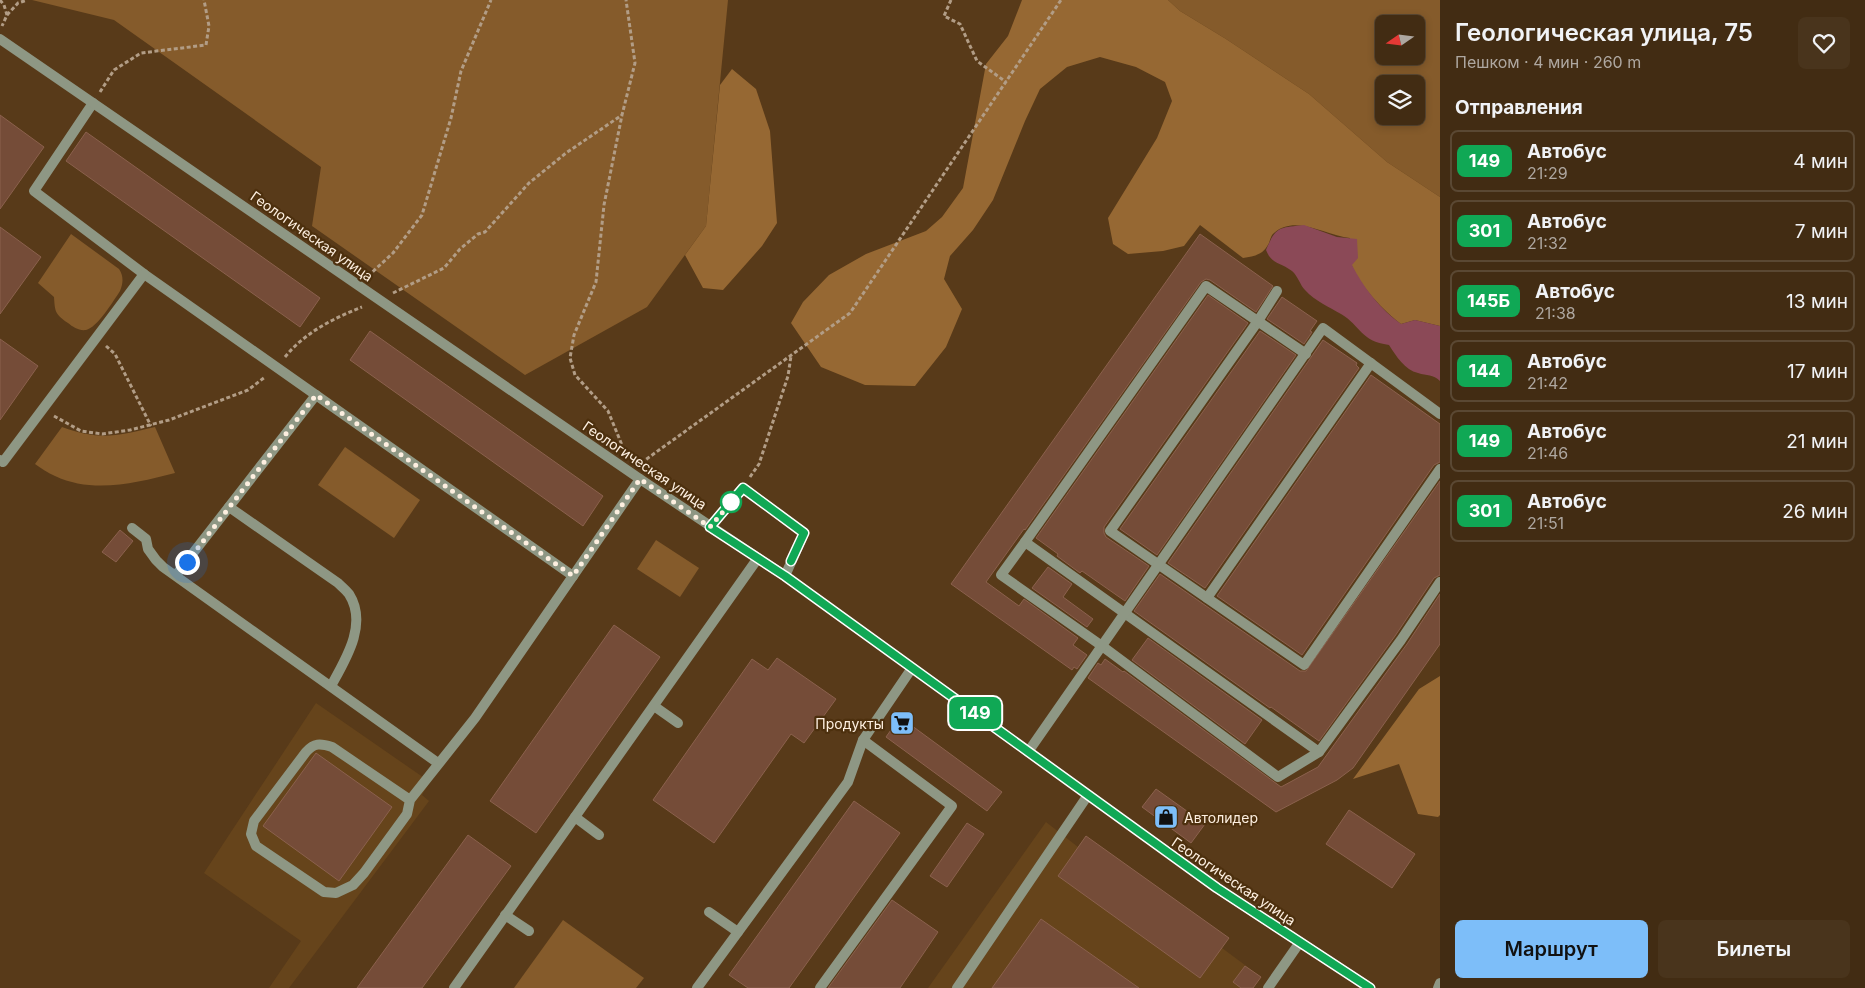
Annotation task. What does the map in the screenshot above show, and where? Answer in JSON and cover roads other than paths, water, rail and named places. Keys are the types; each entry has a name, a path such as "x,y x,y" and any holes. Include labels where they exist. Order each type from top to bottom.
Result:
{"street":[{"name":"Геологическая улица","path":"0,39 710,527 785,576 1217,888 1370,988"},
{"path":"93,103 34,191 144,274 573,576"},
{"path":"0,460 3,462 144,274"},
{"path":"1306,354 1206,286 1001,575 1102,646 1278,776 1319,752 1401,640 1440,582"},
{"path":"1277,291 1258,321 1110,531 1304,666 1440,469"},
{"path":"1028,752 1324,328 1440,414"},
{"path":"1208,598 1371,363"},
{"path":"176,575 316,395"},
{"path":"410,800 332,747 321,743 312,746 306,752 254,821 251,834 256,846 324,892 336,893 353,885 407,814 410,800 475,718 640,479"},
{"path":"710,527 743,488 804,533 785,576"},
{"path":"229,507 338,582 348,593 356,612 355,630 348,654 331,686"},
{"path":"132,528 146,540 148,549 156,560 438,763"},
{"path":"1025,542 1319,752"},
{"path":"454,988 758,558"},
{"path":"697,988 848,782 863,740 912,668"},
{"path":"654,706 678,723"},
{"path":"820,988 952,806 863,740"},
{"path":"957,988 1088,795"},
{"path":"575,817 599,835"},
{"path":"709,912 738,932"},
{"path":"506,915 529,932"},
{"path":"1268,988 1300,942"},
{"path":"1438,988 1440,983"}],"place":[{"name":"Продукты","path":"902,723"},
{"name":"Автолидер","path":"1166,817"}]}
